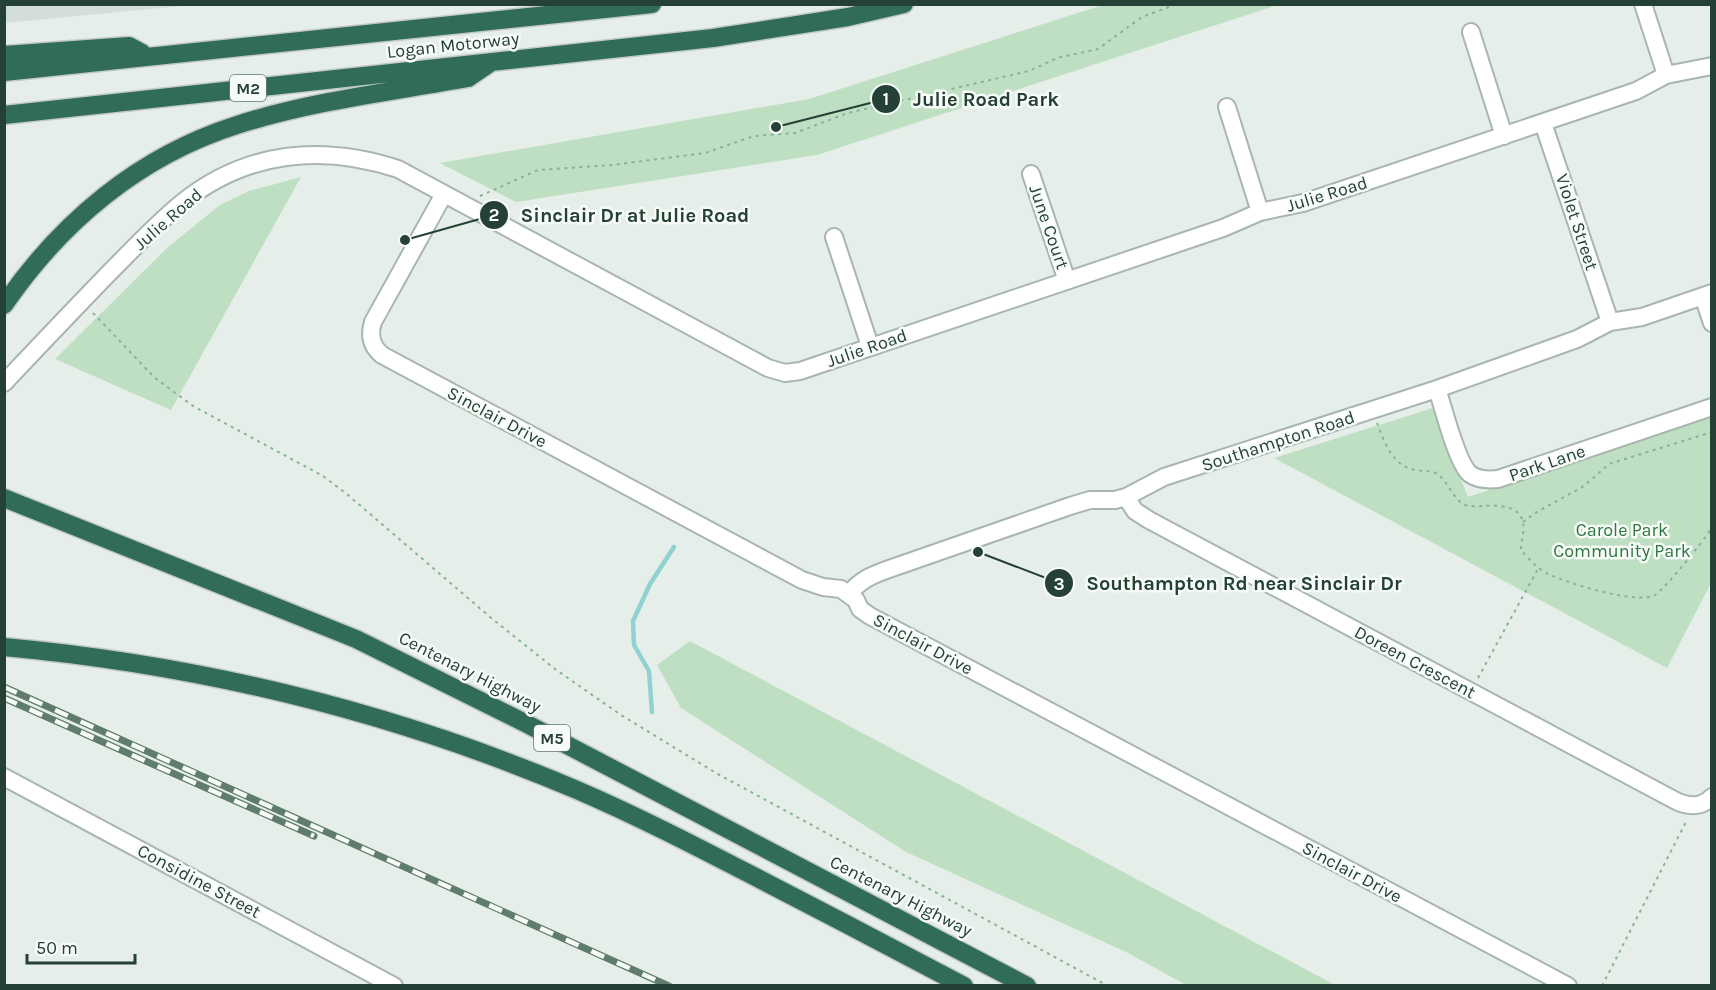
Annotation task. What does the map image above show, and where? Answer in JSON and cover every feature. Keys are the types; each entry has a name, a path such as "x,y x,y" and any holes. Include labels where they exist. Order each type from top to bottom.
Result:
{"highway":[{"name":"Logan Motorway","path":"4,72 652,4"},
{"name":"Logan Motorway","path":"4,115 713,38 848,17 904,4"},
{"path":"4,55 129,46 150,57"},
{"path":"4,305 52,244 92,205 134,174 183,146 235,125 293,109 468,78 491,62"},
{"name":"Centenary Highway","path":"4,498 356,639 1027,986"},
{"name":"M5","path":"4,647 92,657 240,683 445,739 577,790 650,824 964,986"}],"street":[{"path":"1643,4 1666,75"},
{"path":"1471,32 1504,136"},
{"name":"Julie Road","path":"4,383 86,305 155,227 184,201 228,174 259,163 290,156 322,154 360,158 398,169 768,368 784,373 800,371 1067,281 1223,228 1260,212 1303,203 1543,123 1646,87 1666,75 1712,66"},
{"path":"1227,107 1260,212"},
{"name":"Violet Street","path":"1543,123 1610,322"},
{"name":"June Court","path":"1031,174 1067,281"},
{"name":"Sinclair Drive","path":"444,194 372,321 371,337 377,351 386,358 802,580 823,587 841,589 856,600 860,609 880,622 1568,986"},
{"path":"834,237 870,346"},
{"path":"1707,295 1712,323"},
{"name":"Southampton Road","path":"849,594 867,577 1070,506 1090,500 1115,500 1126,497 1164,477 1437,388 1577,339 1610,322 1642,317 1707,295"},
{"name":"Park Lane","path":"1437,388 1459,456 1466,470 1477,478 1487,480 1498,479 1712,407"},
{"name":"Doreen Crescent","path":"1126,497 1135,511 1149,520 1678,802 1692,806"},
{"name":"Considine Street","path":"4,777 394,986"},
{"path":"1692,806 1704,803 1712,797"}],"path":[{"path":"480,196 538,170 612,165 705,153 753,136 795,133 848,113 1029,71 1057,58 1098,49 1142,17 1177,4"},
{"path":"86,305 155,378 193,406 322,476 348,495 490,617 555,669 621,715 727,778 1108,986"},
{"path":"1377,423 1388,452 1401,464 1415,470 1434,471 1461,502 1468,506 1500,506 1511,509 1519,515 1523,522 1521,550 1547,573 1605,592 1639,599 1655,594 1712,528"},
{"path":"1523,522 1584,486 1609,465 1712,432"},
{"path":"1471,692 1539,567"},
{"path":"1602,986 1692,806"}],"shaded area":[{"path":"5,4 191,5 5,23"}],"green space":[{"path":"1106,4 1277,5 817,155 516,202 440,163 809,99"},
{"path":"301,177 171,410 55,359 168,247 220,205 249,191"},
{"name":"Carole Park Community Park","path":"1433,408 1468,497 1711,416 1711,583 1667,668 1274,458"},
{"path":"690,641 1335,985 1186,985 1128,953 906,852 681,708 657,665"}],"waterway":[{"path":"652,712 649,671 634,645 633,621 650,584 674,547"}],"railway":[{"path":"4,687 669,986"},
{"path":"4,698 314,836"}],"place":[{"name":"Julie Road Park","path":"776,127"},
{"name":"Sinclair Dr at Julie Road","path":"405,240"},
{"name":"Southampton Rd near Sinclair Dr","path":"978,552"}]}
